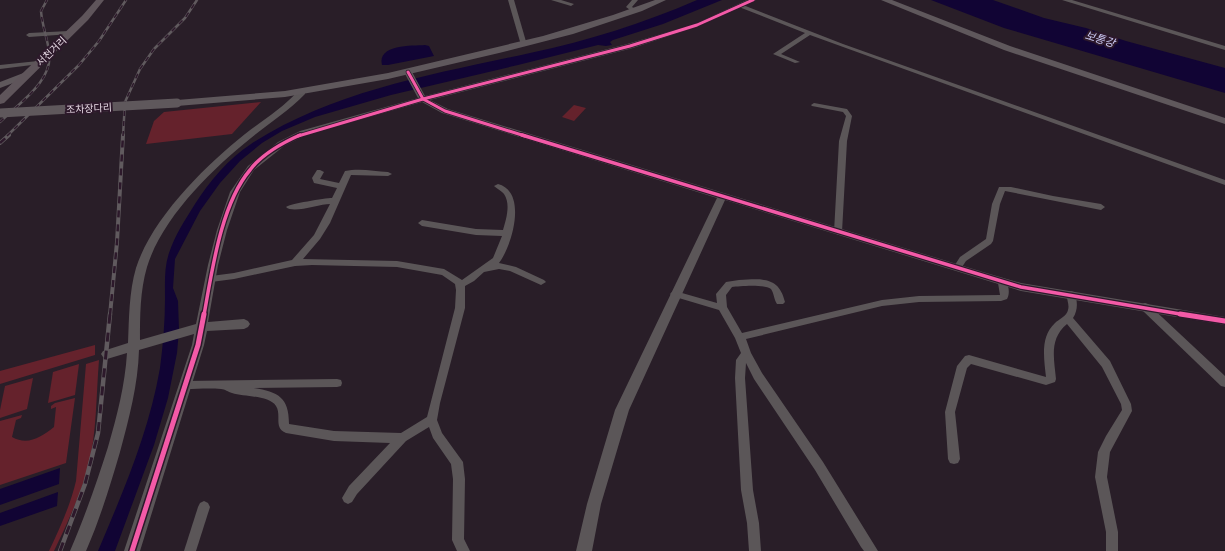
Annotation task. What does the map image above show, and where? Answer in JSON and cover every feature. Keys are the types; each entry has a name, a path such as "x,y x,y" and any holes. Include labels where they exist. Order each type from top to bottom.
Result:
{"main road":[{"name":"서천거리","path":"0,101 70,33 100,0"},
{"name":"조차장다리","path":"0,113 233,100 302,92 410,75 576,31 662,0"},
{"path":"885,0 1007,48 1225,121"},
{"path":"0,85 26,76"}],"street":[{"path":"511,0 524,45"},
{"path":"554,0 571,4"},
{"path":"635,0 629,7 635,10"},
{"path":"132,551 186,385 202,327 202,318 216,251 235,192 251,168 281,144 304,133 420,95 630,46 697,25 753,0"},
{"path":"1065,0 1225,48"},
{"path":"741,6 809,33 1225,183"},
{"path":"29,35 70,33"},
{"path":"797,62 776,54 809,33"},
{"path":"0,67 38,64"},
{"path":"410,75 420,95 433,106 445,111 1003,282 1225,321"},
{"path":"78,551 102,488 126,405 132,377 134,314 141,272 147,254 165,222 180,202 225,156 248,136 287,108 302,92"},
{"path":"814,105 845,110 848,112 849,116 843,141 838,232"},
{"path":"320,172 316,178 317,181 340,186"},
{"path":"295,263 316,240 336,201 340,186 348,173 388,174"},
{"path":"460,285 485,269 496,258 506,233 510,222 510,197 507,192 498,186"},
{"path":"957,268 963,259 988,242 990,239 996,204 1002,189 1011,189 1101,208"},
{"path":"584,551 594,504 622,410 675,294 722,197"},
{"path":"290,207 298,207 322,201 336,201"},
{"path":"422,223 476,232 506,233"},
{"path":"211,279 234,276 295,263 312,262 404,265 444,272 459,282 460,308 435,403 432,420 437,435 456,462 459,479 458,540 464,551"},
{"path":"485,269 508,266 517,269 541,282"},
{"path":"740,337 882,303 919,299 1002,298 1005,293 1003,282"},
{"path":"780,302 776,289 772,286 739,283 729,284 721,294 722,307 740,337 746,354 758,376 819,466 865,543 872,551"},
{"path":"675,294 722,307"},
{"path":"954,459 950,412 962,366 969,359 1046,381 1051,379 1049,357 1051,337 1056,328 1068,318 1073,310 1071,294"},
{"path":"1145,308 1225,384"},
{"path":"1068,318 1106,364 1126,404 1126,411 1104,452 1101,471 1104,496 1112,532 1112,551"},
{"path":"107,354 202,327 244,324"},
{"path":"746,354 741,360 740,378 747,490 753,523 754,551"},
{"path":"186,385 337,383"},
{"path":"223,384 229,389 256,392 271,396 282,404 285,411 284,426 286,428 334,436 402,438"},
{"path":"348,498 353,490 402,438 432,420"},
{"path":"190,551 204,507"}],"shaded area":[{"path":"261,102 232,134 146,144 154,121 164,112"},
{"path":"574,105 586,108 574,121 562,117"},
{"path":"95,345 95,355 0,384 0,371"},
{"path":"99,360 95,428 88,468 77,499 59,541 54,551 49,551 71,499 76,481 86,364"},
{"path":"79,364 75,395 48,403 53,372"},
{"path":"33,378 27,409 0,418 0,410 5,386"},
{"path":"75,398 66,463 0,485 0,421 22,415 21,418 16,420 12,437 23,441 34,439 54,427 56,407 51,409 51,406 55,403"}],"water":[{"path":"697,0 722,0 663,24 613,40 610,42 612,45 598,45 391,95 315,117 282,131 262,143 240,161 220,183 200,211 175,259 173,288 178,301 179,330 177,353 168,398 154,445 115,551 98,551 117,507 134,461 155,392 162,351 165,316 165,276 169,253 180,228 201,196 213,179 235,156 251,144 283,125 351,97 386,86 458,68 594,37 636,24"},
{"name":"보통강","path":"931,0 993,0 1044,18 1086,28 1126,41 1225,68 1225,93 1004,28"},
{"path":"404,46 429,46 434,56 382,65 382,58 385,53 390,50"},
{"path":"60,468 59,484 0,505 0,489"},
{"path":"58,492 57,506 0,526 0,513"}],"railway":[{"path":"0,122 34,91 46,72 49,62 49,51 41,11 47,0"},
{"path":"7,136 79,65 99,41 126,0"},
{"path":"123,136 125,102 140,69 154,49 185,18 197,0"},
{"path":"0,143 9,135"},
{"path":"110,315 117,242 123,135"},
{"path":"60,551 85,484 98,433 110,314"}],"cycle path":[{"path":"132,551 198,345 213,265 222,230 235,192 251,168 281,144 303,133 423,99 630,46 697,25 753,0"},
{"path":"408,72 423,99 445,111 982,276 1021,287 1225,321"}]}
